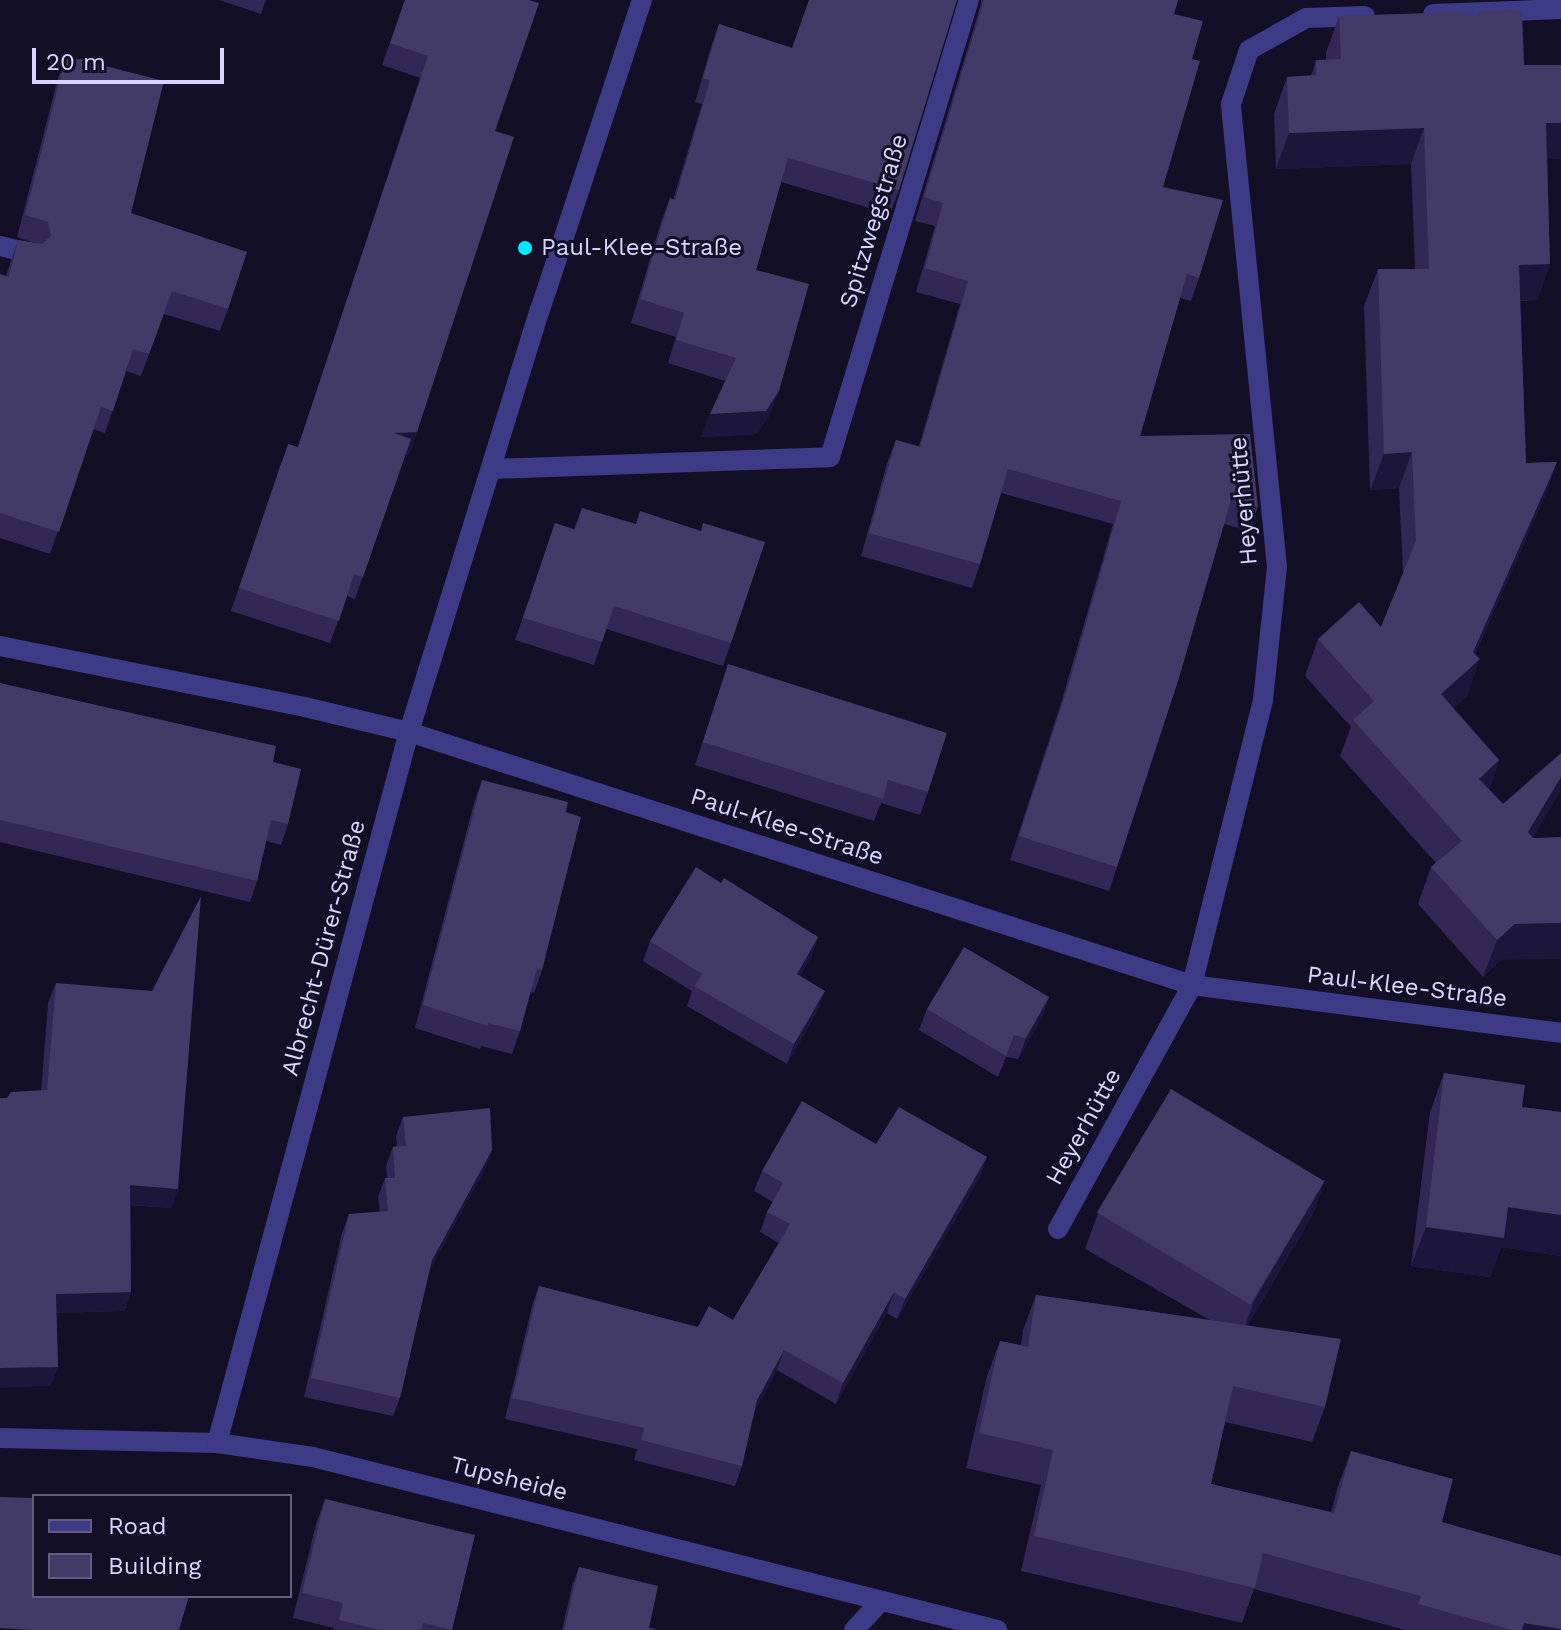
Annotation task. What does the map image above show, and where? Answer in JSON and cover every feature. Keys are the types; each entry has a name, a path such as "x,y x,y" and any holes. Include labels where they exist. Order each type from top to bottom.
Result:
{"street":[{"name":"Albrecht-Dürer-Straße","path":"217,1443 409,732 642,0"},
{"name":"Spitzwegstraße","path":"491,469 830,457 969,0"},
{"name":"Heyerhütte","path":"1058,1229 1192,985 1263,700 1277,567 1231,104 1249,50 1306,18 1561,9"},
{"path":"0,246 31,254"},
{"name":"Paul-Klee-Straße","path":"0,646 305,707 409,732 1192,985 1561,1033"},
{"name":"Tupsheide","path":"0,1438 217,1443 347,1465 997,1630"},
{"path":"854,1630 881,1601"}],"building":[{"path":"405,0 529,0 539,3 495,131 514,137 417,432 394,433 411,439 363,577 354,574 339,621 239,588 288,444 298,447 428,56 390,43"},
{"path":"809,0 957,0 899,190 788,158 756,270 809,284 779,391 766,411 710,414 736,358 676,340 684,313 640,299 670,198 675,200 710,80 703,78 719,24 792,48"},
{"path":"984,0 1178,0 1174,14 1203,21 1192,59 1200,61 1163,187 1223,200 1199,278 1187,274 1140,436 1250,434 1258,507 1231,500 1179,678 1117,867 1019,836 1070,680 1121,501 1008,469 980,564 869,533 896,440 920,447 968,281 925,268 943,203 924,197"},
{"path":"1522,10 1524,65 1561,65 1561,123 1546,123 1550,264 1519,265 1526,463 1557,462 1473,652 1480,659 1441,694 1499,760 1479,779 1503,804 1561,753 1561,777 1528,832 1533,838 1561,837 1561,923 1515,924 1497,940 1431,867 1462,841 1353,720 1374,701 1318,639 1359,602 1381,627 1416,541 1412,452 1384,454 1378,269 1429,269 1424,128 1289,133 1287,77 1316,75 1316,60 1341,59 1339,16 1459,12 1476,17 1479,11"},
{"path":"66,56 164,81 131,213 247,252 228,309 172,291 149,354 133,349 113,411 101,407 59,532 0,513 0,274 9,277 18,240 42,244 51,236 48,222 25,215"},
{"path":"582,508 636,524 640,511 701,531 703,523 765,542 731,643 614,606 602,642 523,618 555,523 575,530"},
{"path":"728,664 947,733 928,792 888,780 883,799 703,742"},
{"path":"0,683 276,746 273,762 301,769 288,824 271,820 257,881 0,820"},
{"path":"482,780 568,802 566,812 581,817 542,970 537,969 520,1031 488,1023 488,1026 423,1005"},
{"path":"696,867 721,883 724,878 818,937 797,974 825,991 794,1044 694,986 702,974 650,941"},
{"path":"201,896 178,1189 130,1185 131,1292 56,1294 58,1367 0,1368 0,1098 7,1098 11,1092 47,1090 56,983 152,991"},
{"path":"964,947 1049,997 1026,1038 1014,1035 1006,1056 927,1009"},
{"path":"1444,1073 1525,1085 1522,1107 1561,1112 1561,1215 1508,1207 1504,1238 1426,1227"},
{"path":"1171,1089 1324,1181 1250,1305 1097,1212"},
{"path":"802,1101 876,1144 899,1107 987,1157 905,1299 894,1292 843,1383 784,1350 757,1400 742,1466 641,1440 644,1428 512,1398 539,1286 698,1327 709,1306 733,1320 790,1224 767,1212 783,1183 762,1171"},
{"path":"490,1108 492,1150 432,1260 400,1398 311,1378 349,1214 388,1211 385,1178 395,1178 393,1147 406,1146 403,1117"},
{"path":"1036,1295 1341,1339 1325,1407 1233,1386 1211,1484 1334,1513 1351,1451 1453,1479 1442,1522 1561,1556 1561,1629 1524,1623 1522,1630 1512,1630 1418,1604 1421,1596 1263,1553 1255,1588 1034,1536 1053,1450 979,1433 1000,1341 1028,1347"},
{"path":"0,1497 32,1498 32,1598 188,1598 179,1630 0,1628"},
{"path":"325,1499 475,1535 452,1630 423,1623 421,1630 380,1630 339,1620 343,1603 302,1593"},
{"path":"579,1567 658,1586 649,1628 657,1630 564,1630"}],"place":[{"name":"Paul-Klee-Straße","path":"525,248"}]}
